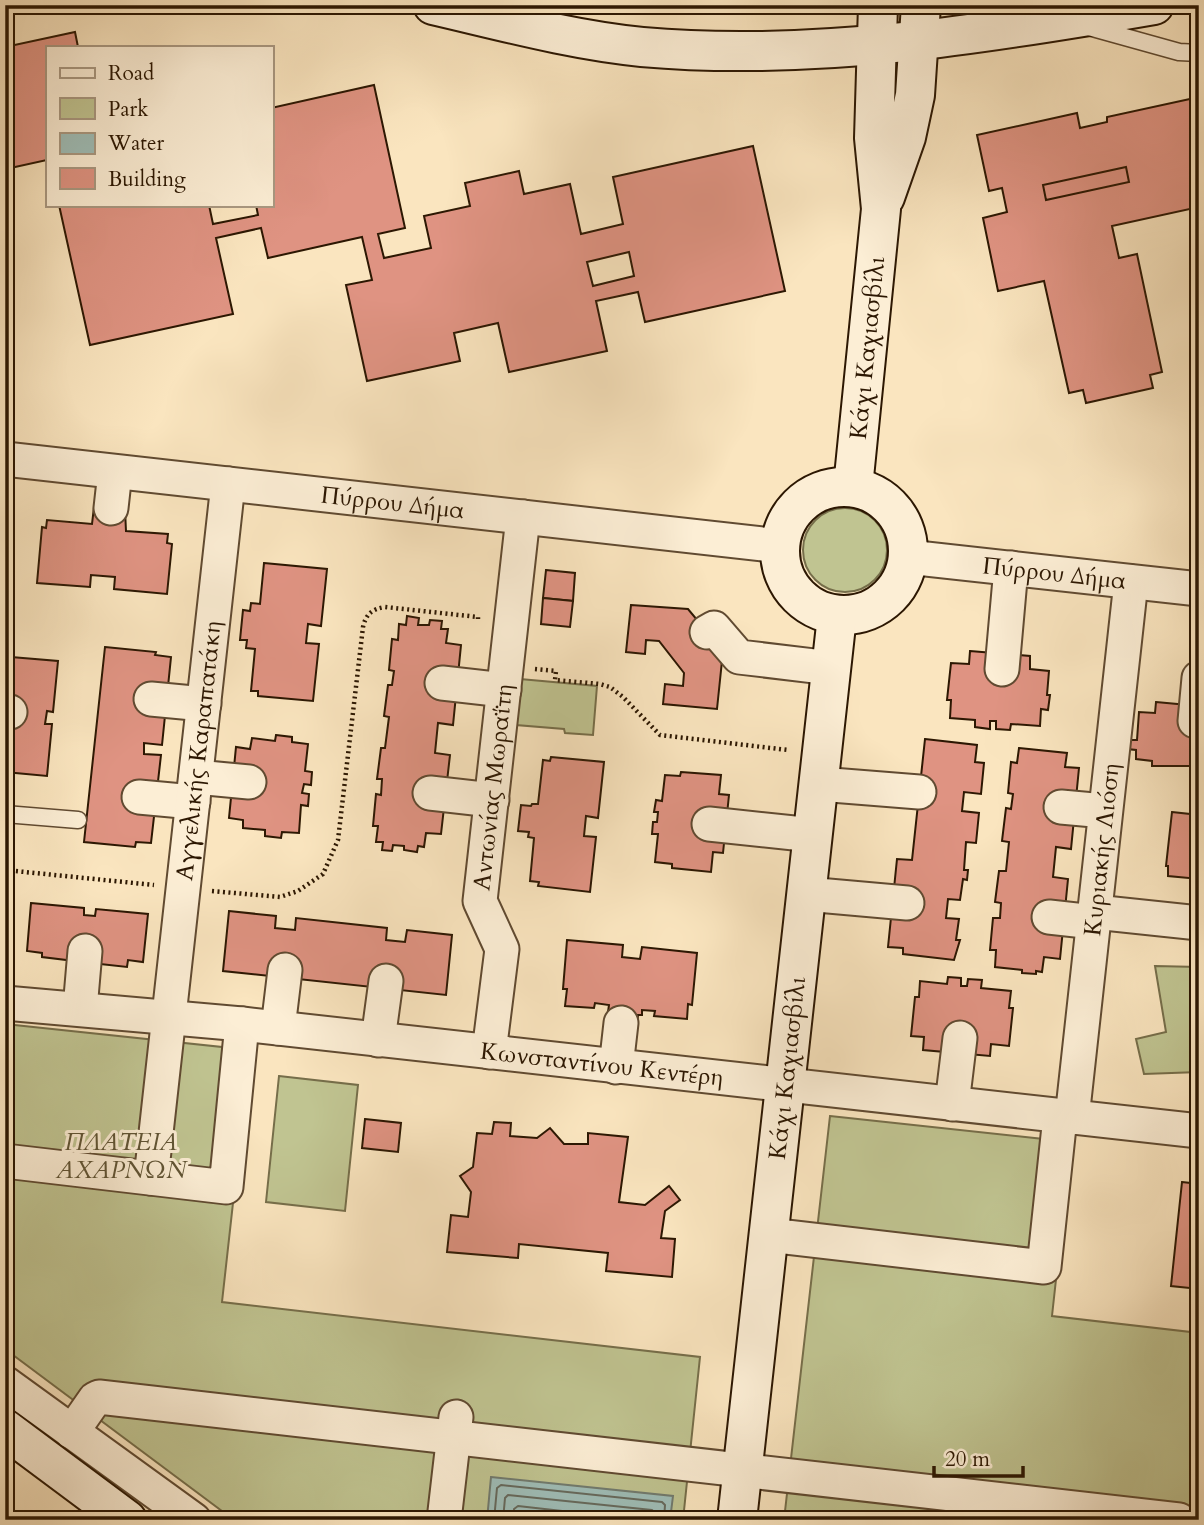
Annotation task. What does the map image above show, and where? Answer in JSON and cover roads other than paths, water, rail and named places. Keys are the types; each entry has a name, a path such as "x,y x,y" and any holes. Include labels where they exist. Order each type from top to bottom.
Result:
{"street":[{"path":"433,5 583,40 641,47 723,51 877,45 920,23 1066,20 1154,5"},
{"name":"Κάχι Καχιασβίλι","path":"853,487 881,209 874,138 878,5"},
{"name":"Κάχι Καχιασβίλι","path":"881,209 906,137 915,95 920,23"},
{"name":"Πύρρου Δήμα","path":"5,459 780,546"},
{"path":"111,508 115,472"},
{"name":"Αγγελικής Καραπατάκη","path":"151,1178 204,704 227,622 228,484"},
{"path":"853,487 876,495 894,511 905,533 908,557 901,581 885,601 863,613 837,616 818,611 801,600 788,584 781,566 780,546 785,525 796,508 813,494 832,488 853,487"},
{"name":"Αντωνίας Μωραΐτη","path":"489,1052 502,949 480,901 500,810 505,678 523,517"},
{"name":"Πύρρου Δήμα","path":"908,557 1199,589"},
{"path":"1002,669 1011,568"},
{"name":"Κυριακής Λιόση","path":"769,1235 1044,1267 1094,917 1131,582"},
{"name":"Κάχι Καχιασβίλι","path":"737,1520 837,616"},
{"path":"707,632 714,628 739,657 831,668"},
{"path":"442,683 505,678"},
{"path":"1195,721 1199,678"},
{"path":"151,699 204,704"},
{"path":"820,769 919,792"},
{"path":"139,797 249,782"},
{"path":"430,793 500,810"},
{"path":"1061,807 1105,811"},
{"path":"709,824 813,835"},
{"path":"806,894 907,903"},
{"path":"1049,917 1199,923"},
{"path":"80,1009 85,951"},
{"path":"278,1028 285,970"},
{"path":"378,1040 386,981"},
{"name":"Κωνσταντίνου Κεντέρη","path":"5,1003 242,1024 1199,1131"},
{"path":"616,1067 621,1023"},
{"path":"5,1161 226,1187 242,1024"},
{"path":"952,1104 960,1038"},
{"path":"5,1383 194,1520"},
{"path":"72,1432 99,1397 455,1427 1029,1511 1179,1520"},
{"path":"444,1520 455,1427"},
{"path":"5,1429 127,1520"}],"lane":[{"path":"1066,20 1179,52 1199,53"},
{"path":"5,814 78,820"}],"water":[{"path":"491,1477 673,1496 670,1520 487,1520"}],"park label":[{"name":"ΠΛΑΤΕΙΑ ΑΧΑΡΝΩΝ","path":"121,1156"}]}
